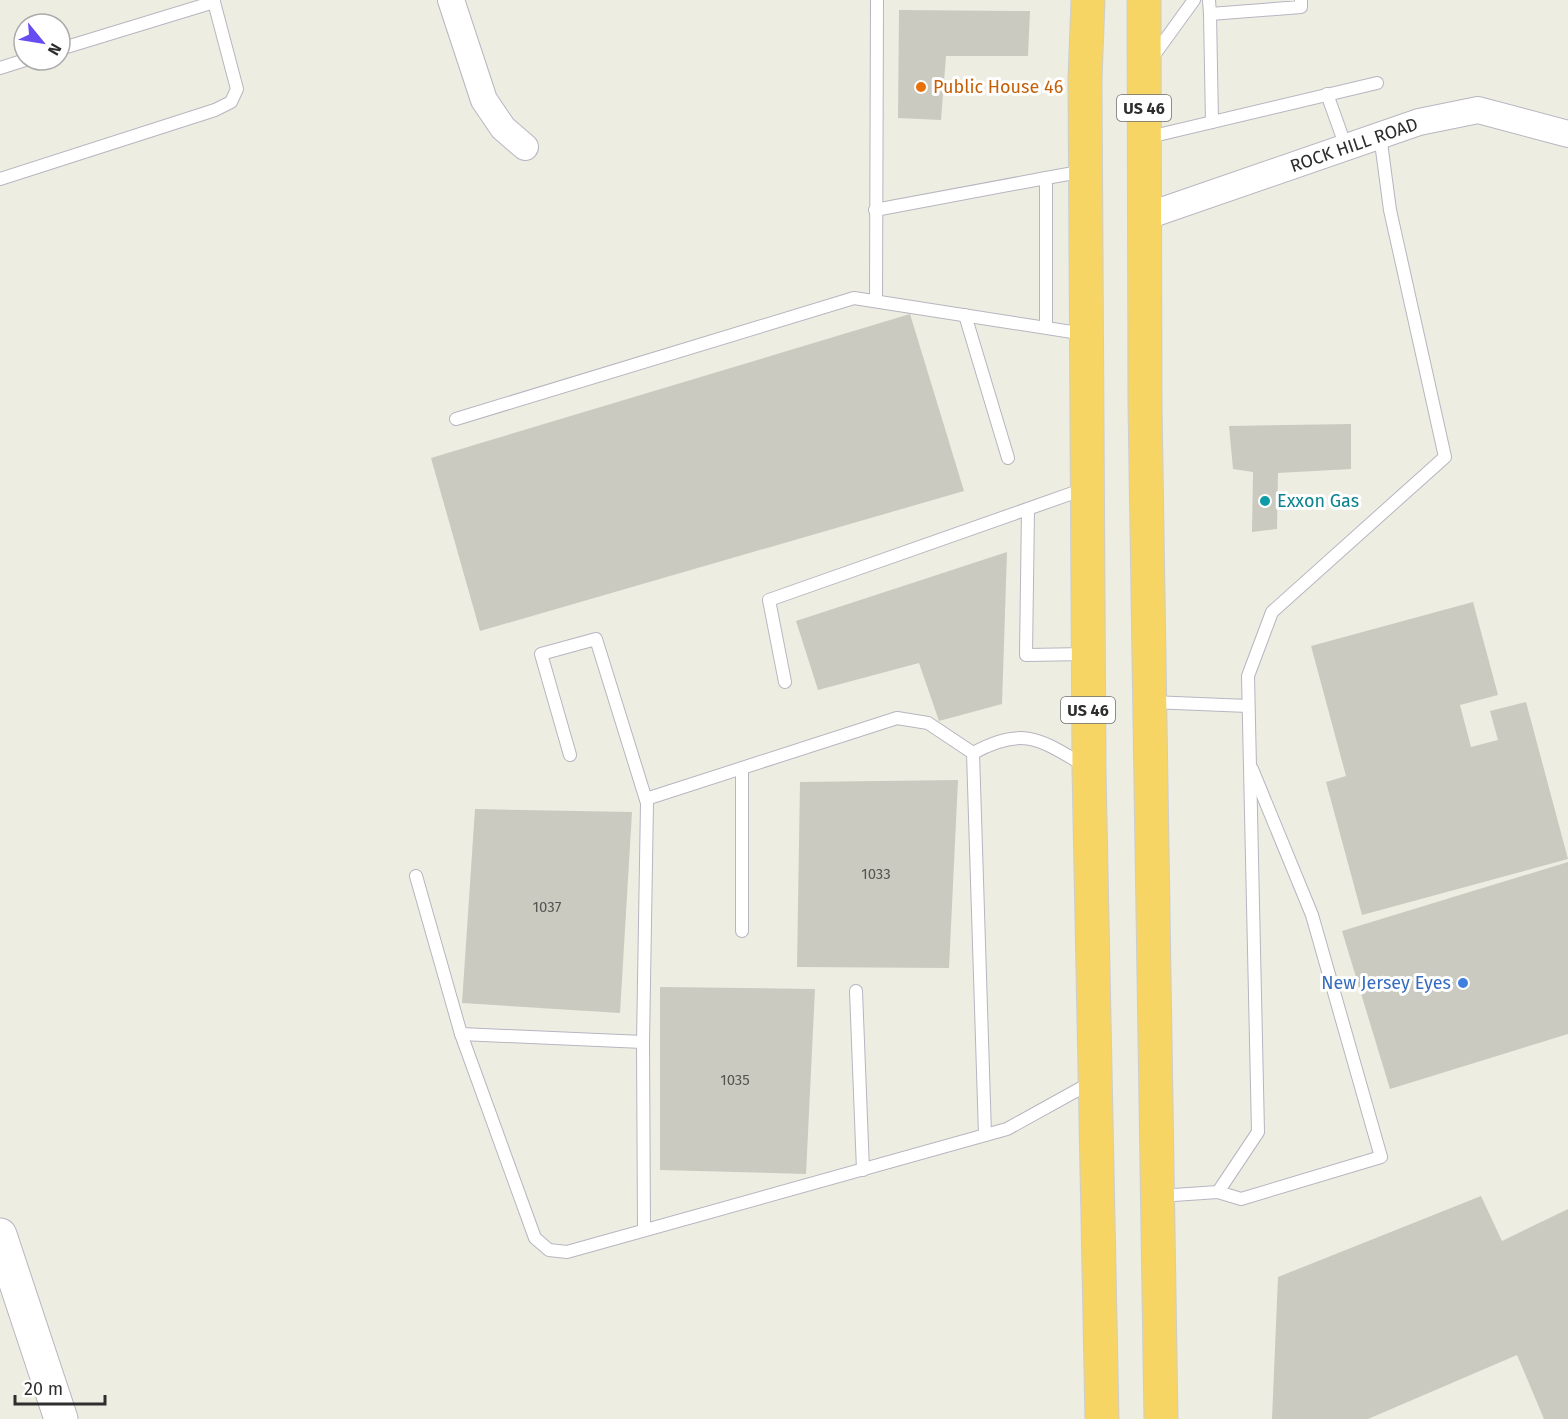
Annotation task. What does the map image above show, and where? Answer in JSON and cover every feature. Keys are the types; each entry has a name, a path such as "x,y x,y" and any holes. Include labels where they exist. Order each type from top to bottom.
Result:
{"highway":[{"name":"US 46","path":"1088,0 1086,171 1089,769 1102,1419"},
{"name":"US 46","path":"1144,0 1149,702 1161,1419"}],"street":[{"path":"451,0 484,100 503,128 525,147"},
{"name":"ROCK HILL ROAD","path":"1144,217 1419,122 1478,110 1567,132"},
{"path":"0,1235 61,1419"}],"lane":[{"path":"876,301 877,0"},
{"path":"1144,69 1194,0"},
{"path":"1209,0 1212,122"},
{"path":"1210,14 1301,7 1302,0"},
{"path":"0,179 215,110 231,102 237,89 214,1 72,45"},
{"path":"1144,138 1377,82"},
{"path":"1327,94 1346,147"},
{"path":"1218,1192 1258,1132 1248,676 1272,612 1445,457 1390,210 1380,135"},
{"path":"875,210 1086,171"},
{"path":"1046,178 1046,327"},
{"path":"456,419 854,298 1087,334"},
{"path":"965,315 1008,458"},
{"path":"785,682 769,600 1088,488"},
{"path":"1028,509 1026,655 1088,654"},
{"path":"570,755 541,654 596,639 646,799 643,1042 644,1230"},
{"path":"1149,702 1248,706"},
{"path":"646,799 897,718 928,723 973,753"},
{"path":"973,753 997,740 1026,738 1043,742 1089,769"},
{"path":"973,753 985,1135"},
{"path":"1157,1196 1218,1192 1241,1199 1381,1157 1312,915 1250,763"},
{"path":"742,768 742,931"},
{"path":"416,876 462,1034 535,1239 549,1250 567,1252 1007,1129 1096,1080"},
{"path":"856,991 863,1170"},
{"path":"462,1034 643,1042"}],"building":[{"name":"Public House 46","path":"899,10 1030,11 1028,56 946,56 941,120 898,118"},
{"path":"910,314 964,491 480,631 431,458"},
{"name":"Exxon Gas","path":"1351,424 1351,469 1278,473 1277,529 1252,532 1253,472 1233,469 1229,426"},
{"path":"1007,552 1002,704 939,721 919,663 818,690 796,621"},
{"path":"1473,602 1498,695 1460,705 1471,747 1498,740 1490,711 1526,702 1568,859 1362,915 1326,782 1346,776 1311,646"},
{"path":"958,780 949,968 797,967 800,782"},
{"path":"475,809 632,812 620,1013 462,1003"},
{"name":"New Jersey Eyes","path":"1568,862 1568,1034 1390,1089 1342,931"},
{"path":"660,987 815,989 806,1174 660,1170"},
{"path":"1481,1196 1502,1241 1568,1209 1568,1419 1544,1419 1517,1355 1368,1419 1272,1419 1278,1277"}],"place":[{"name":"Public House 46","path":"921,87"},
{"name":"Exxon Gas","path":"1265,501"},
{"name":"New Jersey Eyes","path":"1463,983"}]}
